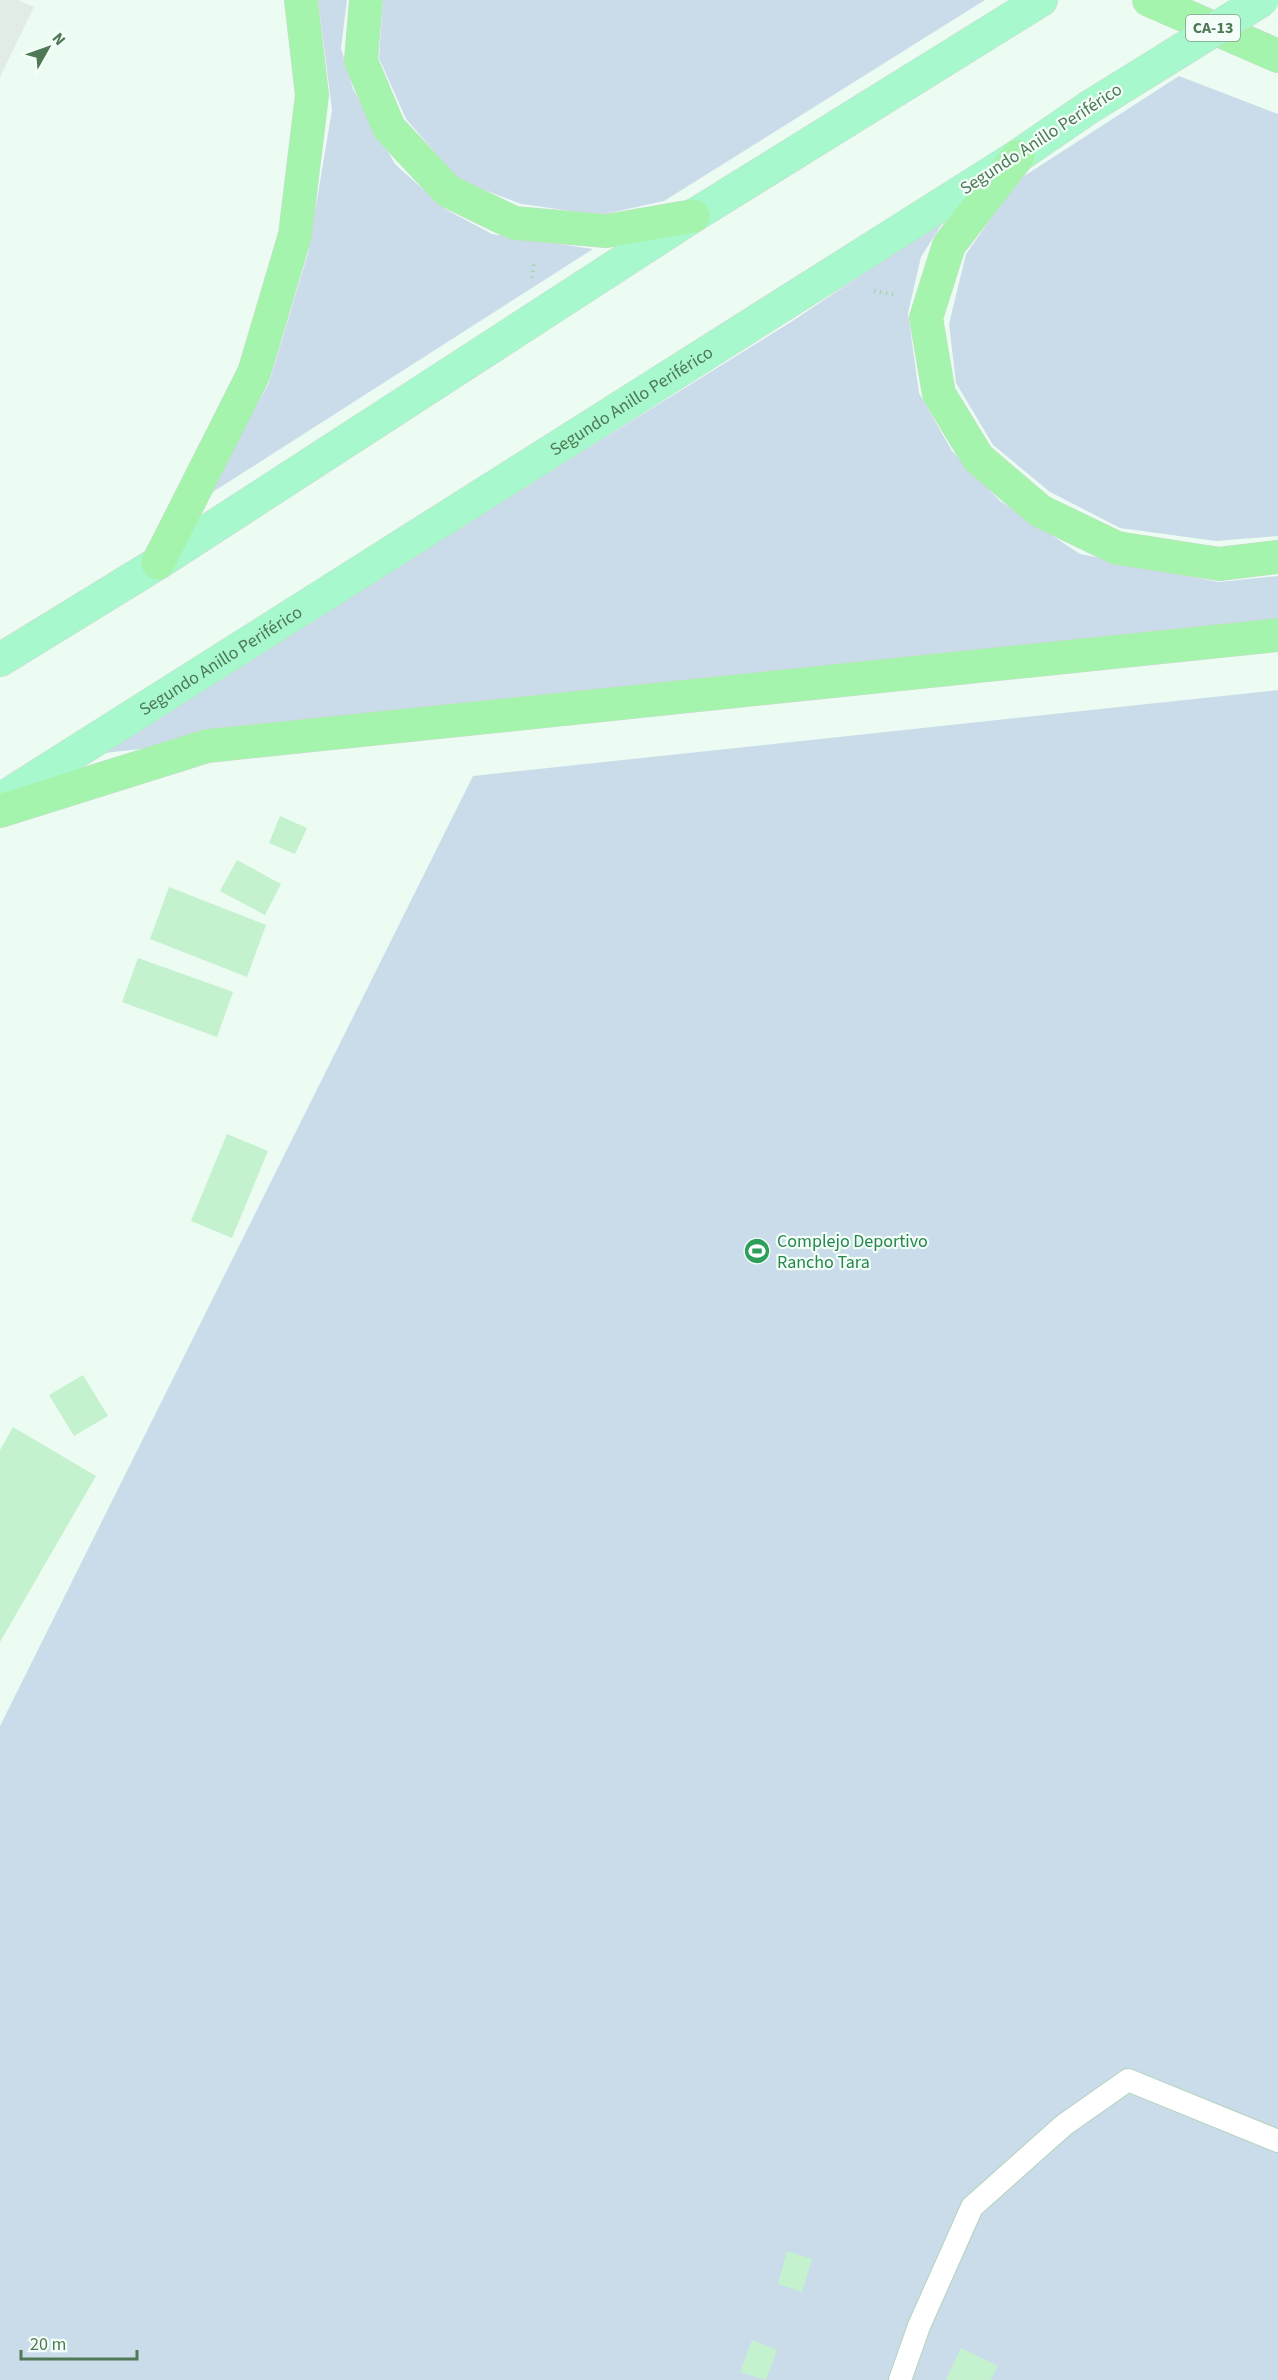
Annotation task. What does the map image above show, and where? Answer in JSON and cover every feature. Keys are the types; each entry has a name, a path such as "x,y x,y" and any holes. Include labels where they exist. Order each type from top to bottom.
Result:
{"highway":[{"path":"158,562 254,373 295,235 312,95 302,0"},
{"path":"366,0 361,61 385,118 390,128 448,191 514,223 606,231 693,216"},
{"name":"CA-13","path":"1149,0 1278,56"},
{"path":"1018,156 949,246 926,318 939,394 978,458 1040,511 1117,548 1219,564 1278,557"},
{"path":"0,811 207,746 1278,634"}],"main road":[{"path":"0,660 158,562 693,216 1041,0"},
{"name":"Segundo Anillo Periférico","path":"0,800 1018,156 1088,108 1262,0"}],"lane":[{"path":"900,2380 919,2326 972,2206 1064,2125 1128,2080 1278,2141"}],"shaded area":[{"path":"0,0 18,0 34,7 0,77"},
{"path":"318,0 347,0 341,48 353,89 395,164 445,209 492,234 593,249 205,497 269,383 308,253 332,110"},
{"path":"383,0 985,0 664,201 600,215 521,204 459,180 406,119 379,58"},
{"path":"1179,76 1278,114 1278,536 1216,541 1120,528 1050,492 993,445 956,383 949,324 966,254 1018,180"},
{"path":"945,219 921,257 908,313 919,393 952,451 1000,501 1080,554 1218,582 1278,576 1278,619 96,754 794,320"},
{"name":"Complejo Deportivo Rancho Tara","path":"1278,690 1278,2380 0,2380 0,1726 473,776"}],"building":[{"path":"280,816 307,828 295,854 269,843"},
{"path":"237,860 281,884 265,915 220,891"},
{"path":"169,887 266,925 247,977 150,939"},
{"path":"138,958 233,992 217,1037 122,1002"},
{"path":"227,1134 268,1151 232,1238 191,1221"},
{"path":"83,1375 108,1416 74,1436 49,1395"},
{"path":"13,1427 96,1476 0,1642 0,1450"},
{"path":"787,2251 812,2259 802,2292 778,2284"},
{"path":"752,2340 777,2350 766,2380 740,2372"},
{"path":"961,2348 998,2366 991,2380 946,2380"}],"place":[{"name":"Complejo Deportivo Rancho Tara","path":"757,1251"}]}
